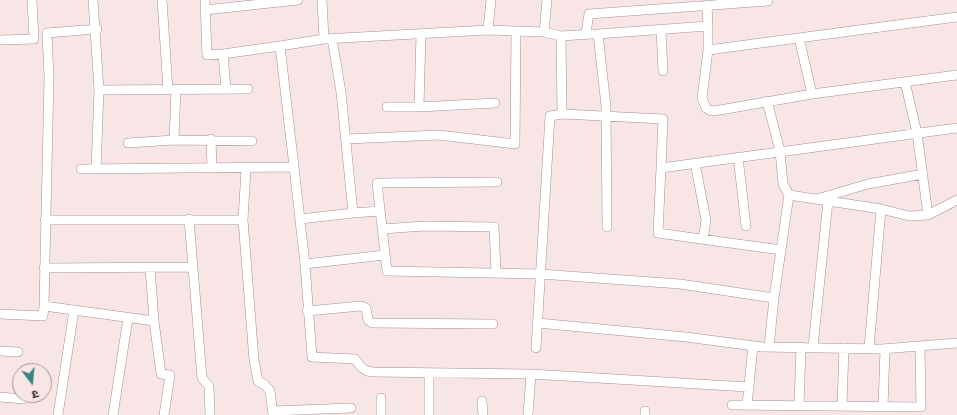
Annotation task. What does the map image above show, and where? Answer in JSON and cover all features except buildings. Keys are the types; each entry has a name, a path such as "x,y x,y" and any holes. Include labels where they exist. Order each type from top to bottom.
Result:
{"street":[{"path":"0,40 34,39 32,0"},
{"path":"93,0 99,90 96,169"},
{"path":"162,0 172,90 174,140"},
{"path":"298,0 205,5 207,55 328,39 488,30 544,32 561,36 586,33 598,34 661,31 708,26"},
{"path":"322,0 346,139 353,213"},
{"path":"488,30 491,0"},
{"path":"544,32 546,0"},
{"path":"586,33 589,14 768,1"},
{"path":"707,5 708,50 702,98 706,108 711,111 812,94 957,76"},
{"path":"708,50 957,17"},
{"path":"0,314 43,316 49,77 47,33 96,29"},
{"path":"346,139 439,135 515,144 516,31"},
{"path":"661,31 664,71"},
{"path":"419,107 421,34"},
{"path":"598,34 607,117 607,227"},
{"path":"561,36 562,114"},
{"path":"799,38 812,94"},
{"path":"280,46 305,264 307,311 312,357 356,359 361,367 367,371 429,374 531,374 748,386"},
{"path":"223,54 226,89"},
{"path":"905,82 917,133 928,215"},
{"path":"99,90 248,89"},
{"path":"767,101 780,151 783,184 789,195 774,298 769,347"},
{"path":"387,107 495,103"},
{"path":"536,348 550,116 562,114 663,119 658,233 781,250"},
{"path":"661,168 957,128"},
{"path":"211,139 212,168"},
{"path":"128,143 211,139 252,141"},
{"path":"738,157 746,226"},
{"path":"695,163 706,220 703,239"},
{"path":"81,169 246,169 294,167"},
{"path":"246,169 243,220 255,371 258,381 265,385 270,391 273,413 351,408"},
{"path":"816,199 861,185 923,174"},
{"path":"497,182 377,183 387,271 540,274 680,284 774,298"},
{"path":"789,195 881,209 909,216 928,215 957,200"},
{"path":"813,347 828,201"},
{"path":"869,348 881,209"},
{"path":"300,219 380,211"},
{"path":"188,219 202,378 209,386 210,415"},
{"path":"45,220 243,220"},
{"path":"382,229 425,226 494,226 496,272"},
{"path":"305,264 385,255"},
{"path":"44,268 193,267"},
{"path":"150,268 154,321 161,374 170,375 164,415"},
{"path":"44,306 154,321"},
{"path":"307,311 361,306 366,308 368,320 372,323 493,324"},
{"path":"58,415 74,310"},
{"path":"112,415 128,318"},
{"path":"538,323 686,337 769,347 885,348 957,343"},
{"path":"747,405 753,346"},
{"path":"732,405 920,407 920,346"},
{"path":"799,406 801,347"},
{"path":"842,406 844,348"},
{"path":"883,407 885,348"},
{"path":"0,352 18,352"},
{"path":"428,415 429,374"},
{"path":"528,415 531,374"},
{"path":"0,397 12,398"},
{"path":"381,398 381,415"},
{"path":"482,401 483,415"}]}
